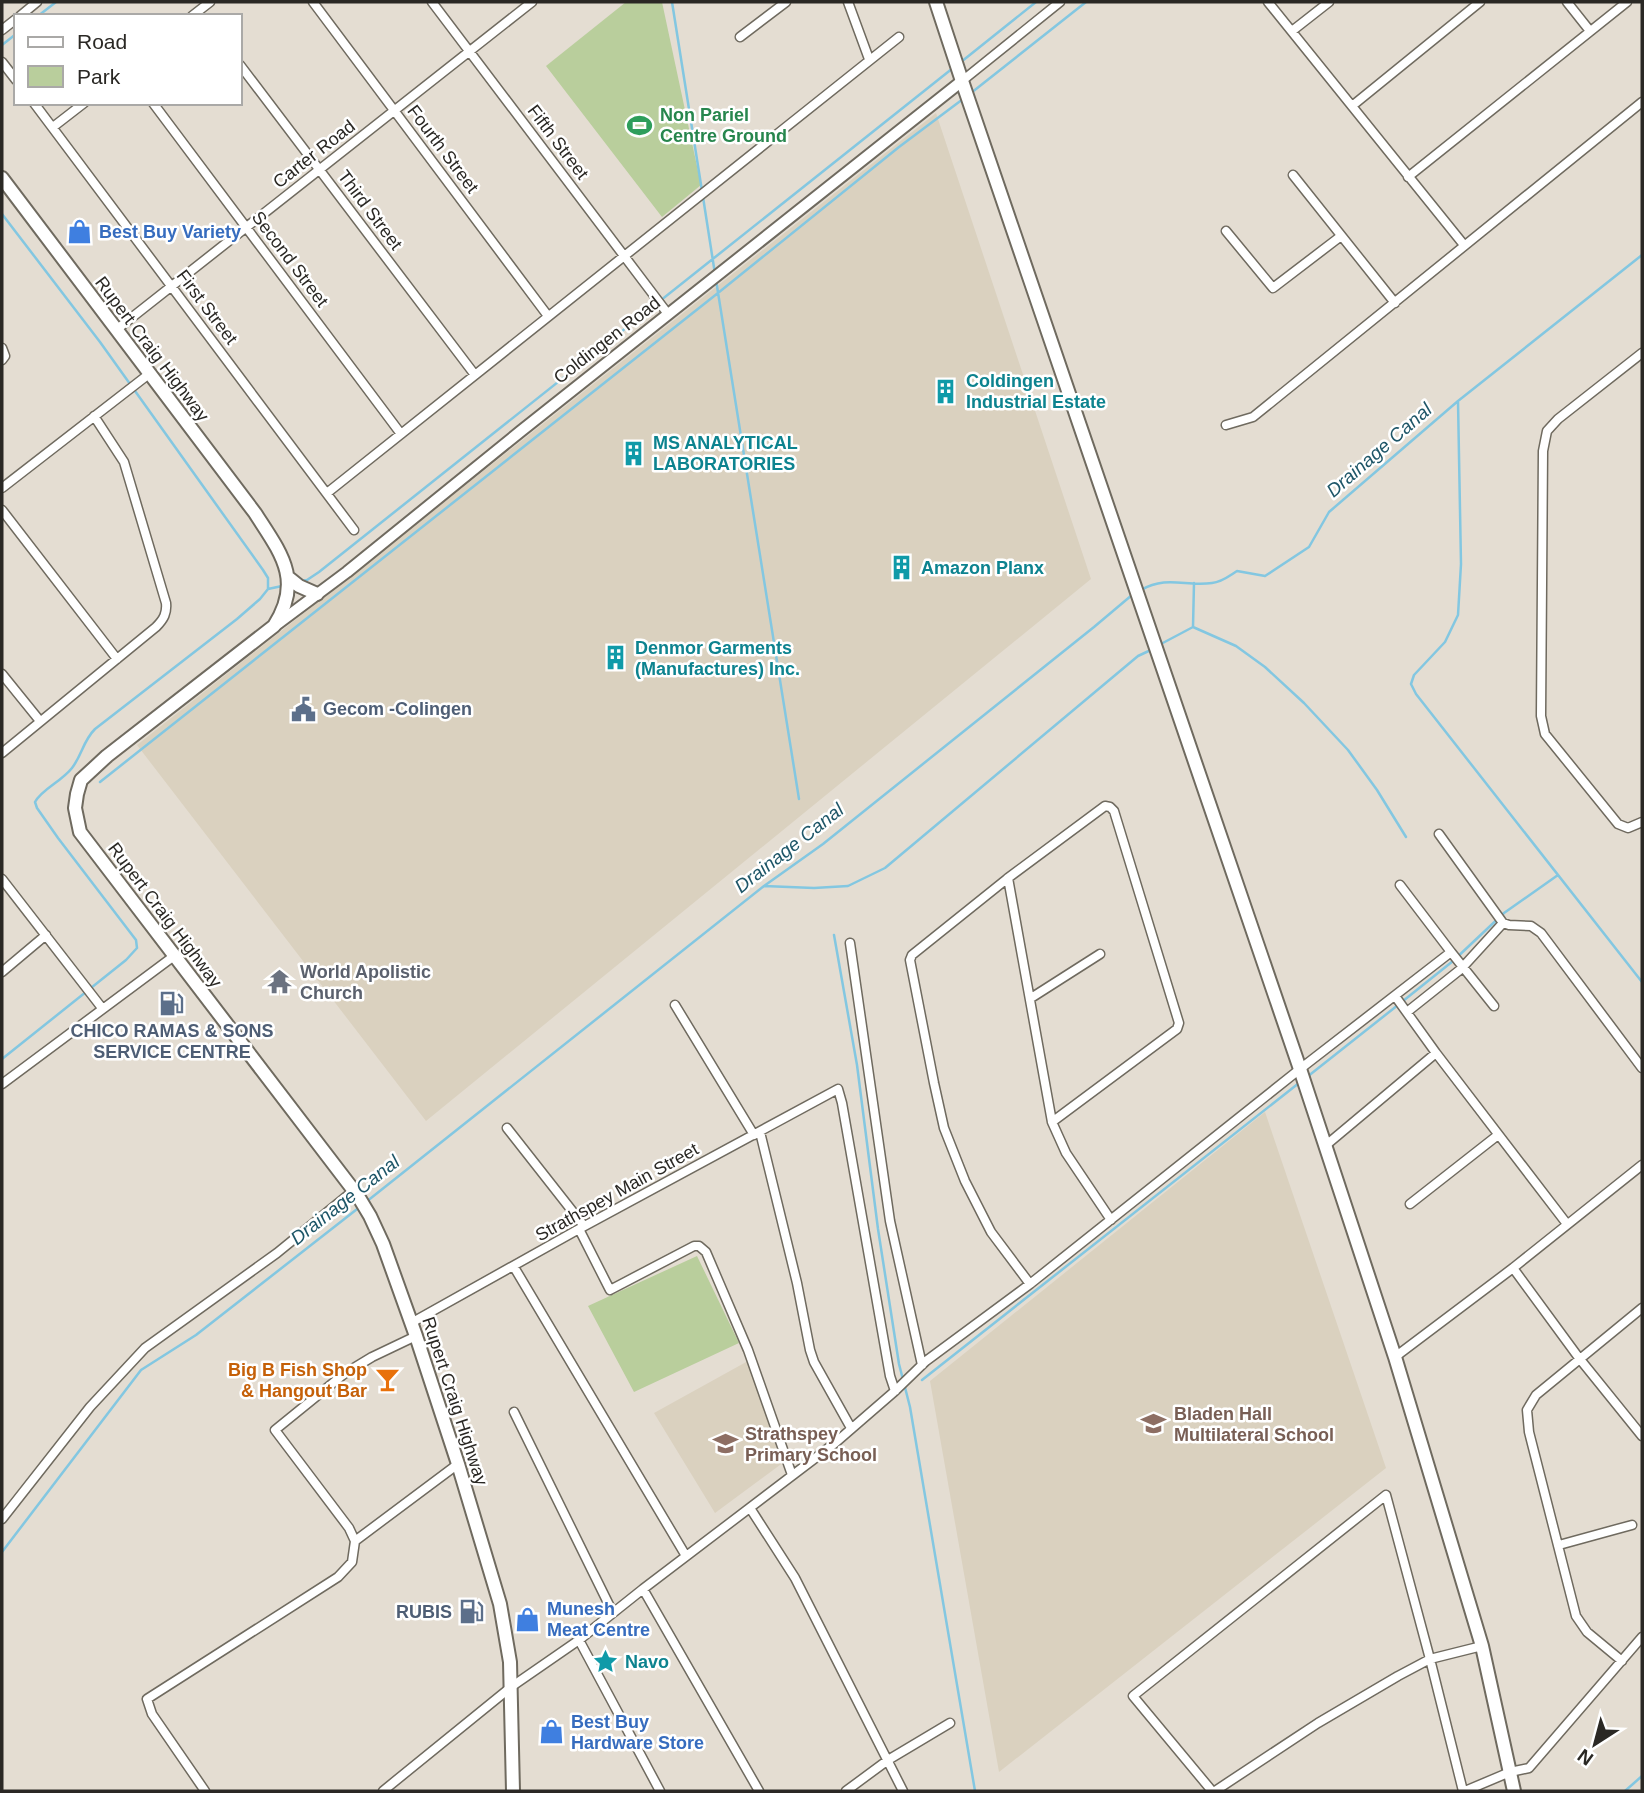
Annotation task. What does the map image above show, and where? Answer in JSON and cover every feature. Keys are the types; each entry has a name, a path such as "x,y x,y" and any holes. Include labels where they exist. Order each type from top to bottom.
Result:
{"main road":[{"path":"936,2 1300,1069 1395,1357 1482,1646 1514,1791"},
{"name":"Rupert Craig Highway","path":"2,178 255,513 286,565 289,587 284,608 274,626 107,756 81,780 75,808 80,832 355,1193 383,1244 458,1464 500,1604 510,1662 513,1791"},
{"path":"289,578 317,594"}],"street":[{"path":"22,14 37,2"},
{"path":"198,14 210,2"},
{"name":"Fourth Street","path":"313,2 548,316"},
{"name":"Fifth Street","path":"432,2 663,307"},
{"name":"Carter Road","path":"116,330 532,2"},
{"path":"740,37 786,2"},
{"path":"848,2 869,60"},
{"path":"962,81 1060,2"},
{"path":"1268,2 1464,245"},
{"path":"1292,31 1329,2"},
{"path":"1352,106 1480,2"},
{"path":"1567,2 1590,31"},
{"path":"1408,177 1627,2"},
{"path":"327,493 899,37"},
{"path":"2,62 14,77"},
{"name":"Third Street","path":"242,68 475,375"},
{"name":"Coldingen Road","path":"274,626 347,572 663,307 962,81"},
{"path":"1226,425 1253,417 1642,102"},
{"name":"First Street","path":"36,105 354,530"},
{"path":"53,128 82,105"},
{"name":"Second Street","path":"154,105 401,434"},
{"path":"1293,175 1395,303"},
{"path":"1226,231 1273,288 1342,236"},
{"path":"2,348 5,356 2,360"},
{"path":"1641,358 1558,419 1547,431 1543,451 1541,716 1545,734 1618,824 1628,828 1642,822"},
{"path":"2,488 149,374"},
{"path":"2,753 163,620 167,611 124,463 93,416"},
{"path":"2,510 117,659"},
{"path":"2,674 40,721"},
{"path":"1030,1284 991,1232 965,1181 944,1128 910,960 912,955 1008,878 1105,806 1111,807 1179,1023 1177,1029 1052,1122"},
{"path":"1439,834 1503,923 1531,926 1541,933 1642,1068"},
{"path":"1008,878 1052,1122 1066,1153 1111,1220"},
{"path":"2,879 102,1008"},
{"path":"1400,885 1494,1006"},
{"path":"1407,1012 1462,967 1503,923"},
{"path":"2,972 46,935"},
{"path":"850,943 890,1221 922,1365"},
{"path":"383,1791 511,1687 579,1640 852,1428 922,1365 1030,1284 1451,952"},
{"path":"1031,998 1100,954"},
{"path":"2,1084 174,956"},
{"path":"1395,996 1567,1224"},
{"path":"675,1005 757,1134 797,1283 810,1350 814,1362 852,1428"},
{"path":"1325,1146 1436,1053"},
{"name":"Strathspey Main Street","path":"411,1323 838,1089 890,1376 895,1391"},
{"path":"507,1128 582,1228 610,1290 694,1246 699,1245 706,1252 748,1350 792,1475"},
{"path":"1410,1204 1499,1135"},
{"path":"1395,1357 1513,1268 1642,1165"},
{"path":"2,1519 90,1407 145,1348 355,1193"},
{"path":"514,1267 686,1556"},
{"path":"1513,1268 1579,1358 1642,1436"},
{"path":"1622,1661 1587,1632 1576,1616 1529,1432 1527,1410 1536,1395 1642,1308"},
{"path":"205,1791 152,1714 147,1699 338,1577 352,1562 355,1541 349,1528 275,1430 344,1374 416,1336"},
{"path":"514,1412 613,1613"},
{"path":"355,1541 458,1464"},
{"path":"1482,1646 1430,1659 1318,1723 1214,1791 1133,1696 1386,1495 1430,1659 1464,1791 1510,1772 1529,1768 1642,1637"},
{"path":"750,1507 795,1578 903,1791"},
{"path":"1559,1545 1632,1525"},
{"path":"643,1589 759,1791"},
{"path":"579,1640 660,1791"},
{"path":"846,1791 888,1760 950,1723"}],"shaded area":[{"path":"936,113 1091,579 426,1121 137,745"},
{"name":"Bladen Hall Multilateral School","path":"1265,1112 1386,1468 999,1772 930,1381"},
{"name":"Strathspey Primary School","path":"748,1361 784,1462 715,1513 654,1413"}],"green space":[{"name":"Non Pariel Centre Ground","path":"626,2 662,2 701,185 662,217 546,66"},
{"path":"697,1256 739,1343 634,1392 588,1306"}],"waterway":[{"path":"41,14 56,2"},
{"path":"672,2 702,191"},
{"path":"961,62 1036,2"},
{"path":"971,93 1086,2"},
{"path":"2,45 14,36"},
{"path":"302,581 319,572 953,68"},
{"path":"100,782 963,99"},
{"path":"703,197 715,274"},
{"path":"2,214 100,342 268,578 268,589 260,599 95,729 72,768 35,802 58,838 136,940 137,948 126,960 2,1059"},
{"name":"Drainage Canal","path":"1141,590 1168,582 1216,582 1237,571 1265,576 1309,547 1329,512 1458,401 1642,255"},
{"path":"716,280 799,799"},
{"path":"1458,401 1461,564 1458,615 1445,642 1414,675 1411,684 1416,694 1642,982"},
{"path":"1194,583 1193,627 1236,646 1265,667 1304,703 1348,750 1406,837"},
{"path":"268,589 282,586"},
{"name":"Drainage Canal","path":"366,1202 764,886 823,844 1132,595"},
{"path":"1159,645 1193,627"},
{"path":"764,886 848,886 885,868 1138,656 1153,649"},
{"path":"1403,1001 1453,961 1504,913 1558,875"},
{"path":"834,935 857,1065 899,1364 910,1407 975,1791"},
{"path":"1307,1077 1398,1005"},
{"path":"922,1380 1299,1083"},
{"name":"Drainage Canal","path":"2,1552 141,1370 196,1335 361,1206"},
{"path":"1625,1791 1642,1776"}],"place":[{"name":"Non Pariel Centre Ground","path":"640,125"},
{"name":"Best Buy Variety","path":"79,232"},
{"name":"Coldingen Industrial Estate","path":"946,391"},
{"name":"MS ANALYTICAL LABORATORIES","path":"633,453"},
{"name":"Amazon Planx","path":"901,568"},
{"name":"Denmor Garments (Manufactures) Inc.","path":"615,658"},
{"name":"Gecom -Colingen","path":"303,709"},
{"name":"World Apolistic Church","path":"280,982"},
{"name":"CHICO RAMAS & SONS SERVICE CENTRE","path":"172,1004"},
{"name":"Big B Fish Shop & Hangout Bar","path":"387,1380"},
{"name":"Bladen Hall Multilateral School","path":"1154,1424"},
{"name":"Strathspey Primary School","path":"725,1444"},
{"name":"RUBIS","path":"472,1612"},
{"name":"Munesh Meat Centre","path":"527,1619"},
{"name":"Navo","path":"605,1662"},
{"name":"Best Buy Hardware Store","path":"551,1732"}]}
